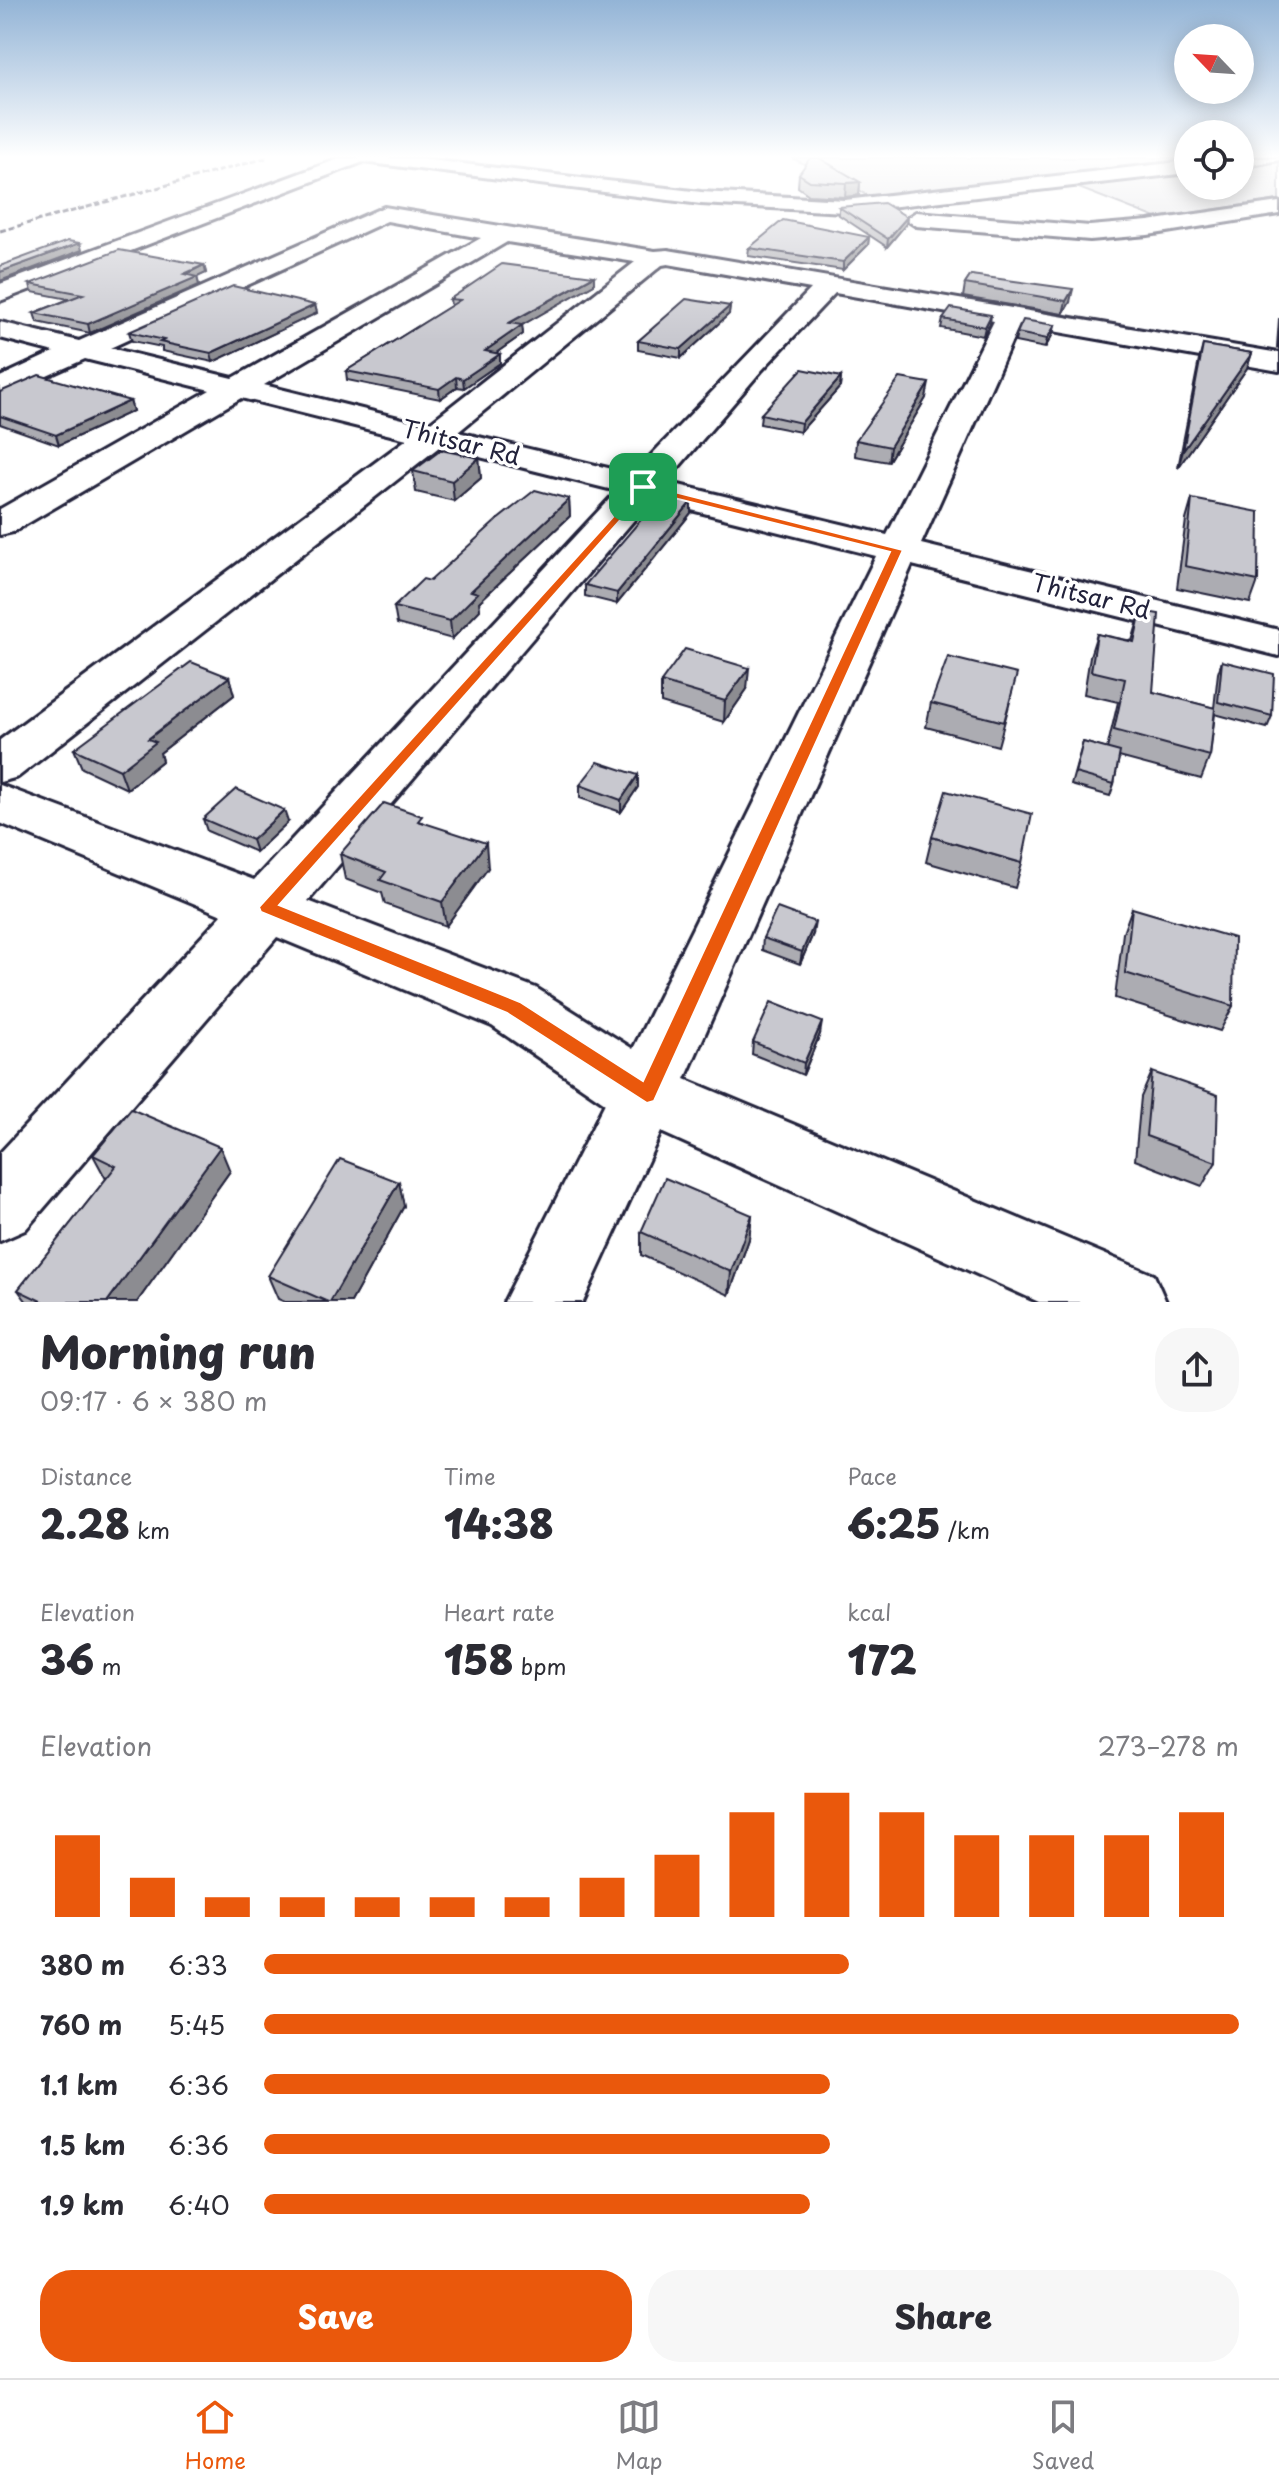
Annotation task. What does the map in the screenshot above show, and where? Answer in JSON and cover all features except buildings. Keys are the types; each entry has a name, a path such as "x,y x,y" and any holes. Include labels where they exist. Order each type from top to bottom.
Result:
{"street":[{"path":"0,293 196,219"},
{"path":"0,388 373,219"},
{"path":"411,219 655,258 668,257 1279,362"},
{"path":"908,219 981,222 1090,233 1209,219"},
{"path":"0,524 503,235"},
{"path":"0,765 433,436 655,258"},
{"path":"0,1205 751,365 829,285"},
{"path":"543,1302 647,1094 897,550 1010,316"},
{"name":"Thitsar Rd","path":"0,330 1279,643"},
{"path":"0,803 514,1007 647,1094 1127,1302"}],"railway":[{"path":"0,231 45,219"}],"route":[{"path":"643,487 897,550 647,1094 514,1007 267,907 643,487"}]}
